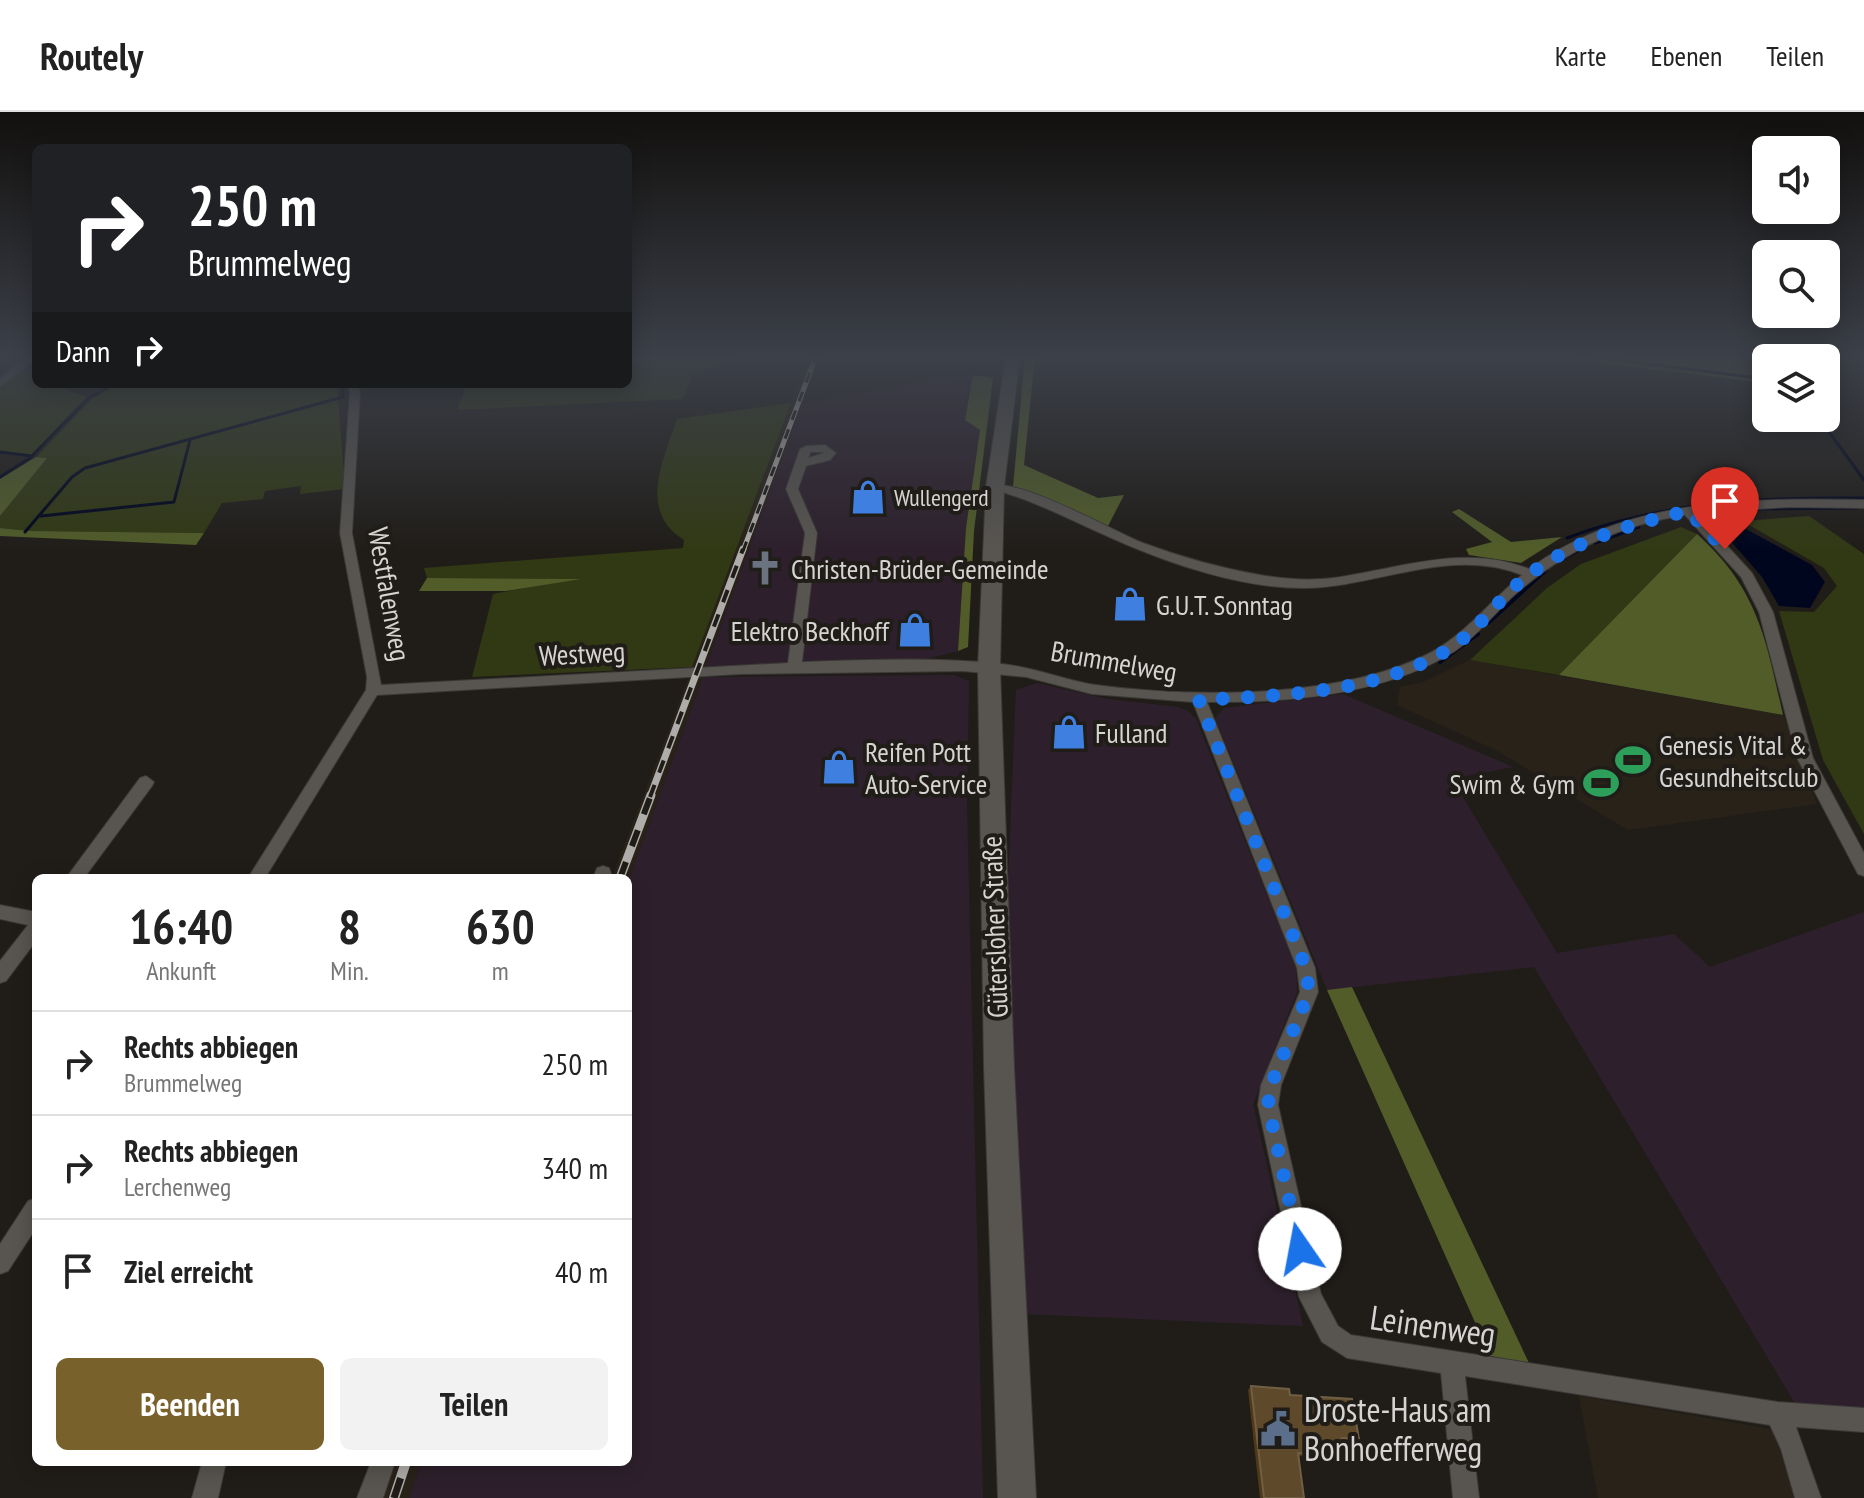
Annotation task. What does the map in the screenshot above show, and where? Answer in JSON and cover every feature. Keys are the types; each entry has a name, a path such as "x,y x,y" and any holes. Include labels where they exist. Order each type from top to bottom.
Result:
{"main road":[{"name":"Gütersloher Straße","path":"1004,421 995,487 989,668 999,1067 1017,1498"}],"street":[{"name":"Westfalenweg","path":"258,874 373,690 374,677 346,533 353,421"},
{"path":"794,669 811,533 792,489 802,463"},
{"path":"995,487 1020,492 1121,538 1198,566 1280,583 1313,583 1460,560 1493,561 1530,574"},
{"name":"Brummelweg","path":"989,668 1024,671 1096,689 1199,700 1305,691 1390,675 1450,648 1530,574 1565,551 1606,533 1688,511 1766,504 1864,504"},
{"path":"1688,511 1747,576 1766,612 1805,758 1864,869"},
{"name":"Westweg","path":"373,690 794,669 989,668"},
{"name":"Leinenweg","path":"1199,700 1306,968 1309,992 1271,1085 1268,1105 1310,1297 1330,1334 1347,1346 1778,1414 1864,1420"},
{"path":"77,874 146,782"},
{"path":"0,912 32,918"},
{"path":"0,975 32,933"},
{"path":"0,1263 32,1215"},
{"path":"1452,1361 1466,1498"},
{"path":"1778,1414 1793,1448 1808,1498"},
{"path":"205,1498 213,1466"},
{"path":"370,1498 382,1466"}],"shaded area":[{"path":"785,421 796,421 706,667 692,667"},
{"path":"796,421 966,421 980,430 966,528 958,651 922,660 706,667"},
{"path":"1470,660 1783,715 1817,804 1628,830 1496,750 1397,705 1400,687 1423,682"},
{"path":"954,675 969,681 967,805 983,1498 409,1498 420,1466 632,1466 631,874 703,677"},
{"path":"689,677 703,677 631,874 614,874"},
{"path":"1037,683 1108,699 1178,707 1196,719 1296,967 1297,992 1253,1104 1303,1326 1024,1314 1006,933 1016,690"},
{"path":"1343,694 1513,767 1452,779 1557,953 1674,934 1710,967 1864,912 1864,1409 1796,1405 1534,967 1327,990 1215,718 1224,708"},
{"path":"1579,1396 1777,1430 1796,1498 1598,1498"},
{"path":"389,1466 420,1466 409,1498 377,1498"}],"green space":[{"path":"0,421 64,421 31,455 0,451"},
{"path":"71,421 340,421 345,489 300,494 301,486 265,491 263,499 222,503 204,533 0,528 0,516 46,458 36,457"},
{"path":"676,421 784,421 692,667 472,677 493,594 574,579 427,578 424,568 683,548 684,540 670,528 661,514 658,484"},
{"path":"966,421 988,421 974,531 968,647 958,651 966,528 980,430"},
{"path":"1019,421 1028,421 1024,465 1098,498 1124,495 1108,526 1013,487"},
{"path":"36,457 47,458 0,516 0,479"},
{"path":"1459,509 1511,542 1562,537 1521,563 1469,555 1466,549 1492,542 1452,512"},
{"path":"1809,516 1864,554 1864,834 1823,760 1779,611 1814,612 1837,586 1824,568 1742,521"},
{"path":"1681,527 1697,534 1559,675 1470,660 1547,588 1581,564"},
{"path":"0,528 204,533 196,545 0,536"},
{"path":"1697,534 1718,554 1747,595 1771,662 1783,715 1559,675"},
{"path":"427,578 581,579 506,591 419,591"},
{"path":"1352,987 1529,1363 1490,1356 1327,990"}],"water":[{"path":"1746,529 1812,565 1825,582 1810,608 1779,606 1762,577 1722,531"}],"building":[{"path":"1251,1386 1289,1389 1290,1395 1352,1399 1359,1439 1342,1438 1345,1456 1298,1453 1304,1498 1264,1498"}],"waterway":[{"path":"32,456 67,421"},
{"path":"25,532 72,477 85,468 257,421"},
{"path":"1829,432 1864,480"},
{"path":"41,516 174,502 190,440"},
{"path":"0,452 32,456"},
{"path":"0,477 32,456"},
{"path":"1567,538 1640,516 1713,504 1750,500 1864,498"},
{"path":"1753,509 1857,508"},
{"path":"1595,543 1639,527"},
{"path":"1578,550 1583,548"},
{"path":"1564,558 1578,550"},
{"path":"1488,623 1546,570"},
{"path":"1440,662 1478,634"}],"railway":[{"path":"743,551 792,421"},
{"path":"650,797 743,549"},
{"path":"621,874 651,795"},
{"path":"394,1498 405,1466"}],"place":[{"name":"Wullengerd","path":"868,497"},
{"name":"Christen-Brüder-Gemeinde","path":"765,568"},
{"name":"G.U.T. Sonntag","path":"1130,604"},
{"name":"Elektro Beckhoff","path":"915,630"},
{"name":"Fulland","path":"1069,732"},
{"name":"Genesis Vital & Gesundheitsclub","path":"1633,760"},
{"name":"Reifen Pott Auto-Service","path":"839,767"},
{"name":"Swim & Gym","path":"1601,783"},
{"name":"Droste-Haus am Bonhoefferweg","path":"1278,1429"}],"route":[{"path":"1300,1249 1268,1105 1271,1085 1309,992 1306,968 1199,700 1342,686 1394,673 1429,659 1450,648 1530,574 1565,551 1642,521 1688,511 1725,549"}]}
